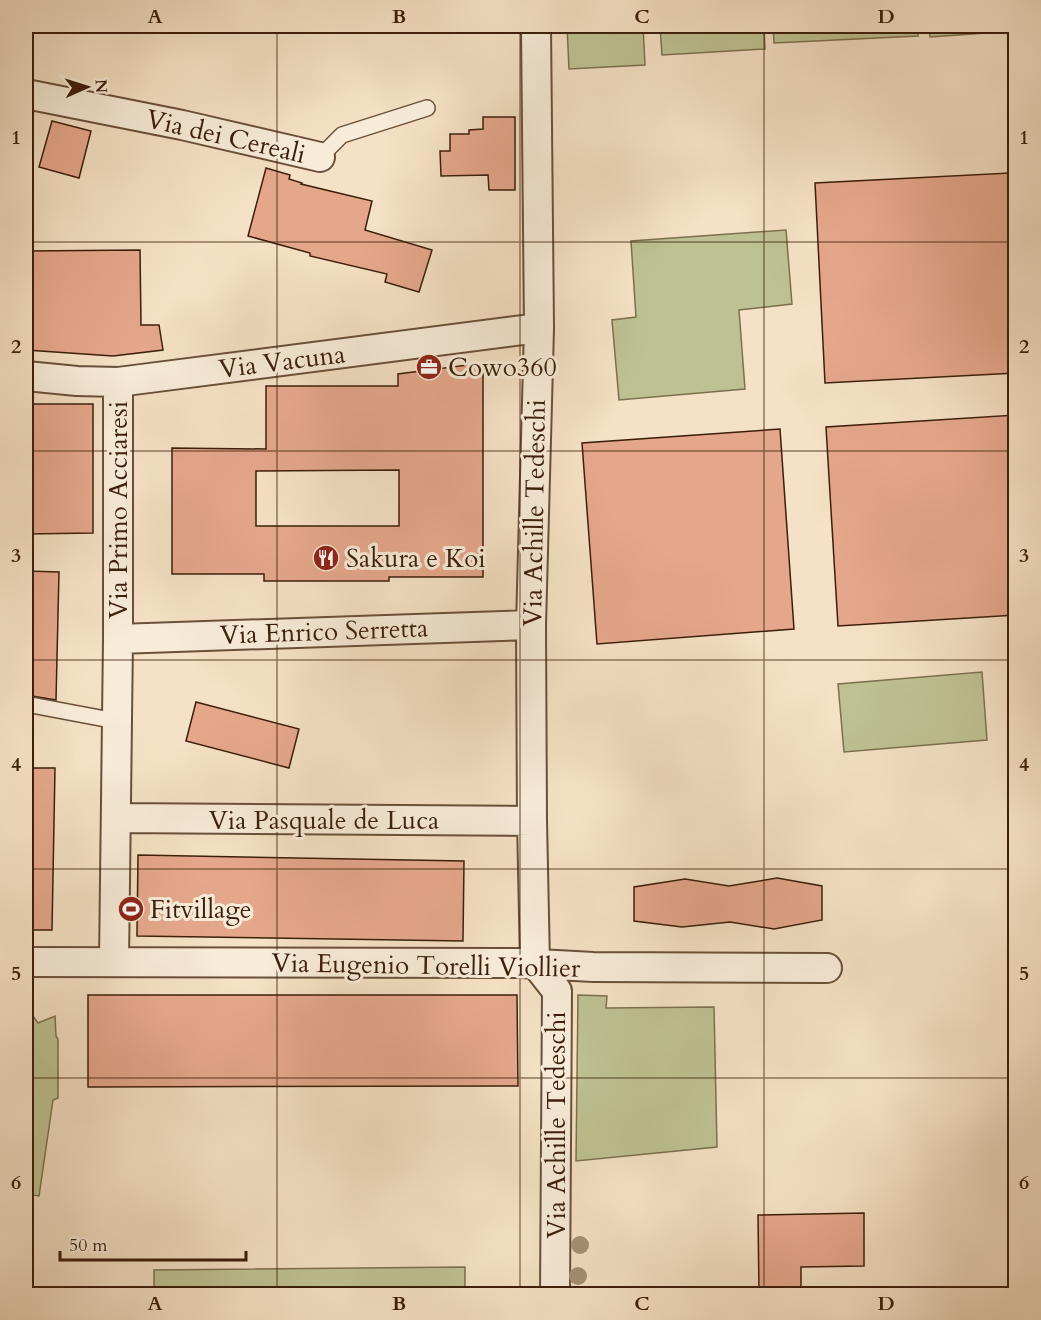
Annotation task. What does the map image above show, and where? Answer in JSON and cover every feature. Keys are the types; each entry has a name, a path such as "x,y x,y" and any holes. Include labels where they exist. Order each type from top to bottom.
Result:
{"street":[{"name":"Via Achille Tedeschi","path":"536,26 538,328 531,625 532,821 535,963 557,991 555,1294"},
{"name":"Via dei Cereali","path":"26,94 182,125 320,157"},
{"name":"Via Vacuna","path":"26,376 118,382 538,328"},
{"name":"Via Primo Acciaresi","path":"116,818 118,382"},
{"name":"Via Enrico Serretta","path":"118,639 531,625"},
{"name":"Via Pasquale de Luca","path":"116,818 532,821"},
{"path":"114,962 116,818"},
{"name":"Via Eugenio Torelli Viollier","path":"26,962 535,963 593,967 827,968"}],"lane":[{"path":"320,157 342,135 428,108"},
{"path":"26,704 116,721"}],"green space":[{"path":"567,26 643,26 645,65 569,69"},
{"path":"660,26 764,26 765,49 662,55"},
{"path":"773,26 918,26 918,36 774,43"},
{"path":"929,26 1015,26 1015,31 930,37"},
{"path":"786,230 792,304 739,310 745,389 619,400 612,320 636,317 631,241"},
{"path":"982,672 987,740 844,752 838,684"},
{"path":"578,995 607,996 606,1008 714,1007 717,1147 576,1161"},
{"path":"26,1011 30,1012 38,1023 55,1016 58,1039 58,1098 53,1100 39,1196 26,1194"},
{"path":"465,1267 465,1294 154,1294 154,1270"}],"building":[{"path":"483,117 515,117 515,190 489,190 488,175 441,176 440,151 450,151 450,134 469,134 469,130 483,129"},
{"path":"52,121 91,131 79,178 39,167"},
{"path":"266,168 290,175 289,179 301,184 372,201 365,230 432,250 419,292 385,282 387,274 310,256 310,253 248,236"},
{"path":"1010,173 1016,277 1016,373 825,383 815,183"},
{"path":"140,250 141,325 159,325 163,350 113,356 26,350 26,251"},
{"path":"483,363 483,577 389,577 389,581 264,581 264,574 172,574 172,448 266,449 266,386 398,386 398,374","holes":["399,470 399,526 256,526 256,471"]},
{"path":"26,404 93,404 93,533 26,534"},
{"path":"1016,415 1016,615 838,626 826,427"},
{"path":"780,429 794,629 597,644 582,443"},
{"path":"26,571 59,572 56,700 26,695"},
{"path":"196,702 299,729 289,768 186,741"},
{"path":"26,768 55,768 52,930 26,930"},
{"path":"138,855 464,861 463,941 137,936"},
{"path":"777,878 822,886 822,920 774,929 730,922 682,927 634,921 634,887 685,879 729,886"},
{"path":"88,995 517,995 518,1086 88,1087"},
{"path":"864,1213 864,1266 801,1267 801,1294 759,1294 758,1215"}],"place":[{"name":"Cowo360","path":"429,367"},
{"name":"Sakura e Koi","path":"326,558"},
{"name":"Fitvillage","path":"131,909"}]}
